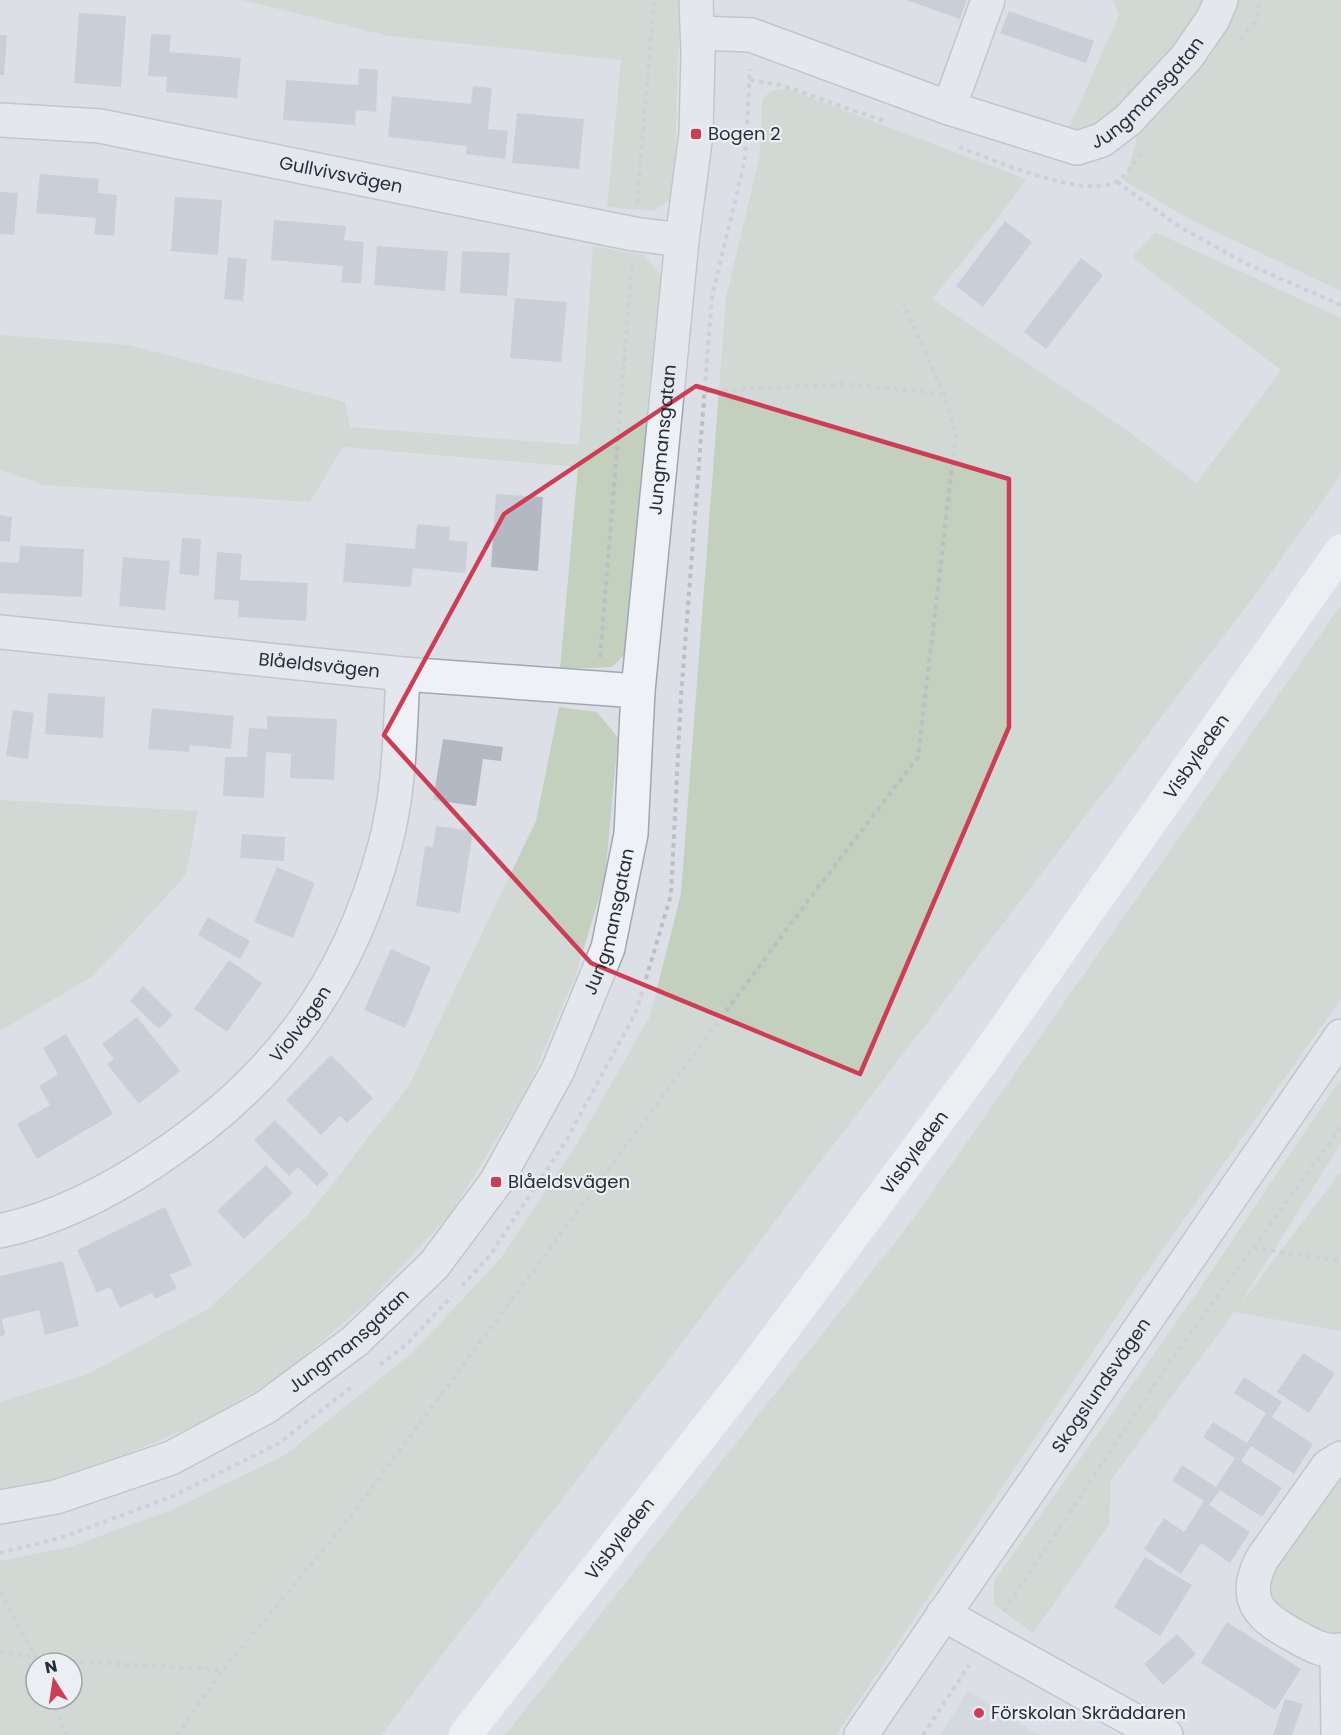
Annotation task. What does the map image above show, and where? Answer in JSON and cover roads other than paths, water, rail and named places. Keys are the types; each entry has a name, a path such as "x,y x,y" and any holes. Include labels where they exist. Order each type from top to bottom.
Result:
{"main road":[{"name":"Visbyleden","path":"465,1735 749,1375 979,1066 1341,551"}],"street":[{"name":"Jungmansgatan","path":"0,1507 56,1497 171,1458 266,1407 355,1341 434,1265 496,1182 553,1080 608,948 631,834 638,692 682,240 696,134 698,33 696,0"},
{"path":"949,108 988,0"},
{"name":"Jungmansgatan","path":"698,33 751,35 949,108 1077,148 1102,140 1128,120 1186,58 1213,19 1221,0"},
{"name":"Gullvivsvägen","path":"0,120 100,126 634,234 682,240"},
{"name":"Blåeldsvägen","path":"0,632 403,674 638,692"},
{"name":"Violvägen","path":"0,1231 17,1227 121,1184 218,1117 260,1077 298,1030 331,983 354,934 386,843 397,771 403,674"},
{"name":"Skogslundsvägen","path":"861,1735 1341,1036"},
{"path":"1338,1735 1339,1651 1316,1647 1279,1628 1258,1610 1252,1589 1253,1575 1288,1520 1328,1466 1341,1458"},
{"path":"943,1614 1133,1720 1166,1735"}],"place":[{"name":"Bogen 2","path":"696,134"},
{"name":"Blåeldsvägen","path":"496,1182"},
{"name":"Förskolan Skräddaren","path":"979,1713"}]}
